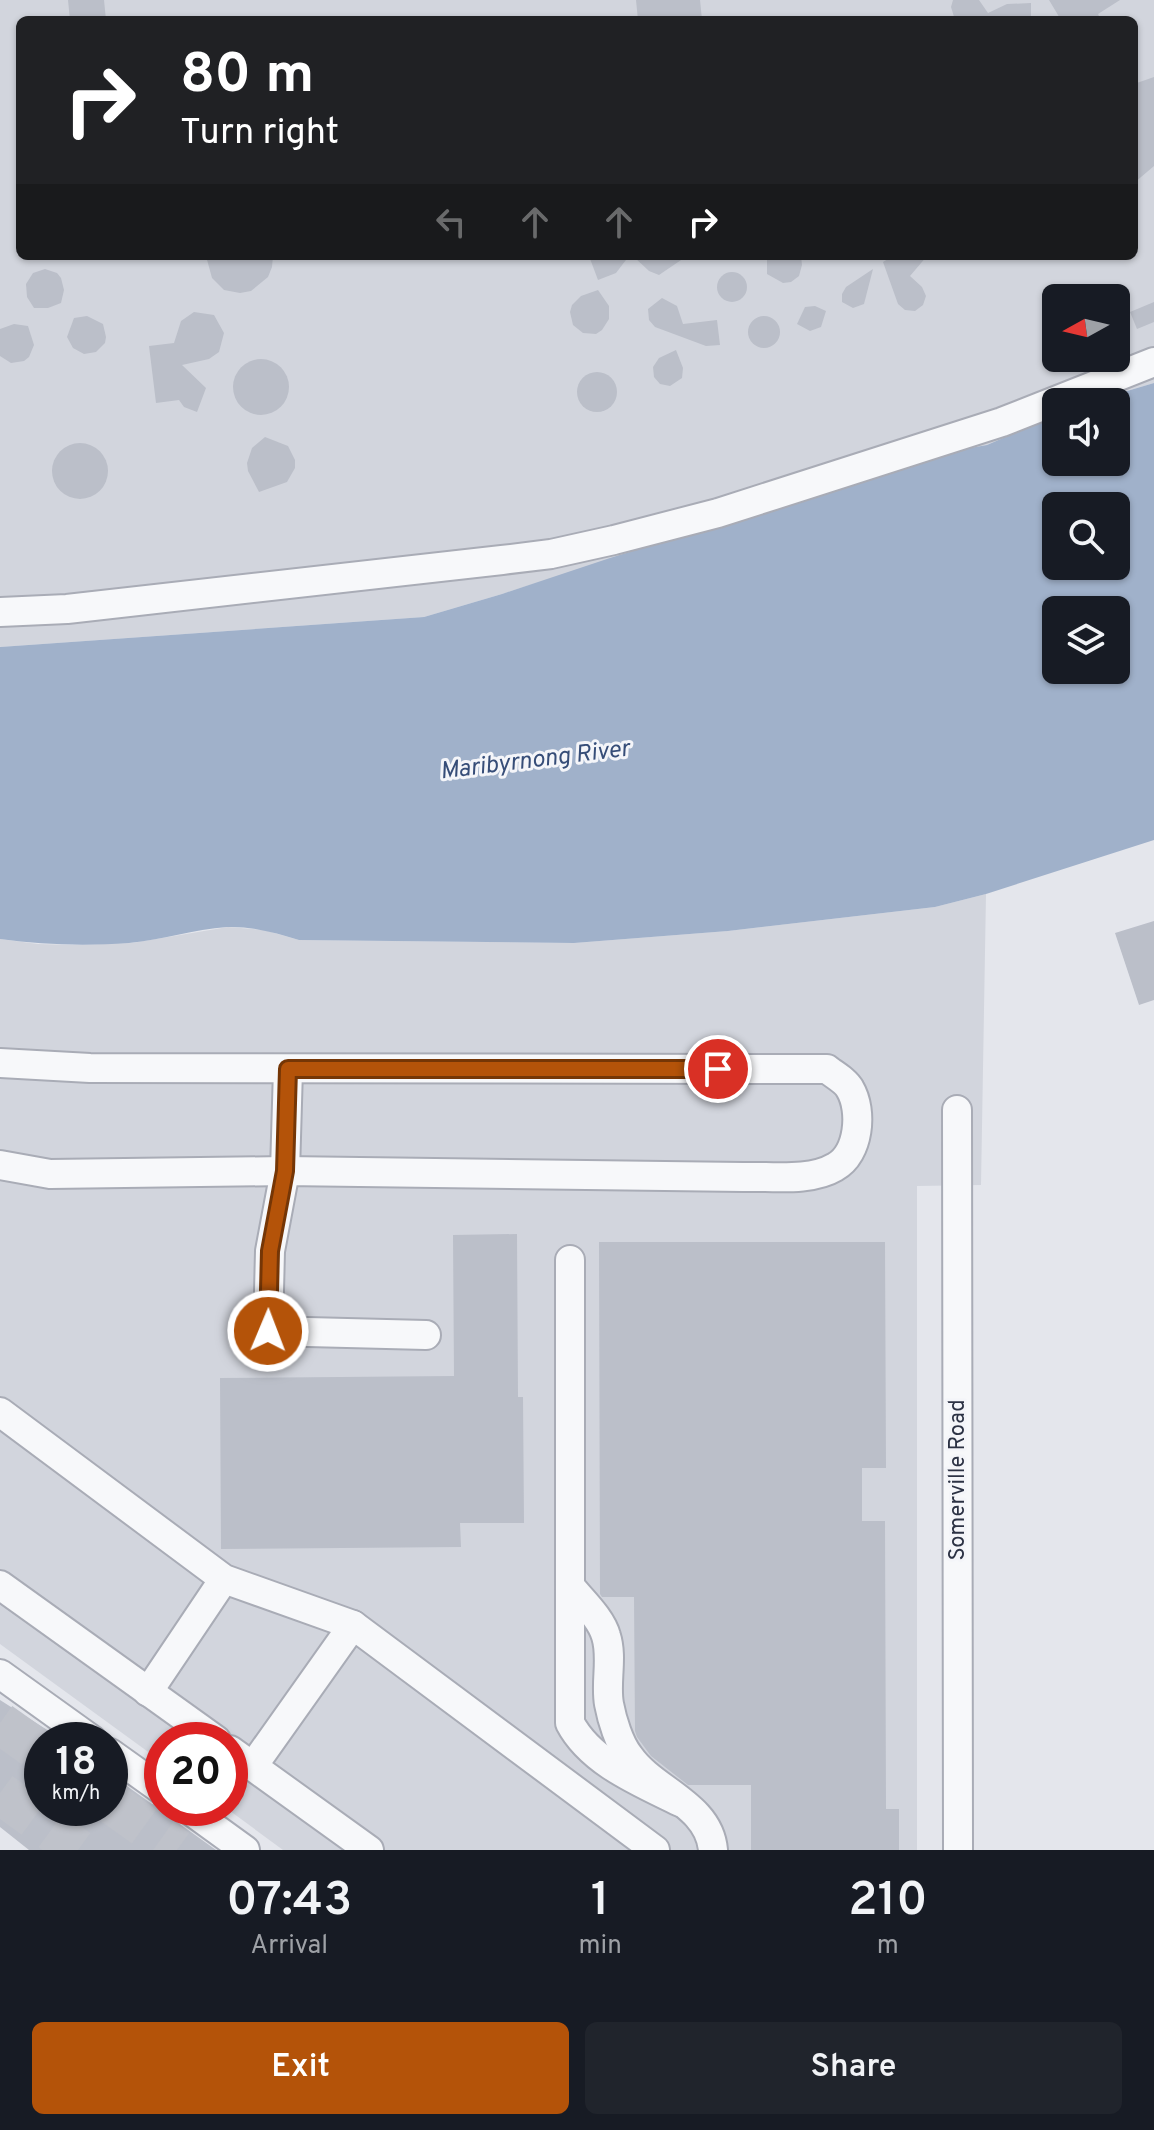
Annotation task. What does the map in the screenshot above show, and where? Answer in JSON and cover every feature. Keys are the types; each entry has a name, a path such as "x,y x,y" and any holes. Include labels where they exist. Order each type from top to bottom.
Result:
{"street":[{"path":"0,612 67,609 551,554 602,543 718,513 1002,422 1154,362"},
{"path":"0,1063 90,1068 827,1069 850,1087 858,1120 853,1146 837,1167 811,1175 743,1177 285,1171 50,1174 0,1165"},
{"path":"288,1069 285,1171 270,1251 268,1331 426,1335"},
{"name":"Somerville Road","path":"957,1110 958,1850"},
{"path":"570,1260 570,1723 577,1735 619,1771 697,1813 712,1836 713,1850"},
{"path":"0,1412 224,1579 353,1625 655,1850"},
{"path":"148,1692 224,1579"},
{"path":"0,1585 190,1722"},
{"path":"570,1586 603,1626 607,1639 609,1704 629,1757 680,1802"},
{"path":"253,1766 353,1625"},
{"path":"0,1674 67,1722"},
{"path":"248,1763 369,1850"},
{"path":"212,1826 245,1850"}],"shaded area":[{"path":"0,0 1154,0 1154,383 1130,390 1042,388 1042,422 987,445 964,449 813,495 424,617 0,647"},
{"path":"986,894 981,1185 917,1186 917,1850 283,1850 248,1824 248,1722 144,1722 144,1749 128,1737 128,1722 107,1722 0,1644 0,939 38,944 132,943 228,927 264,930 299,940 574,943 728,931 935,907"}],"water":[{"name":"Maribyrnong River","path":"1154,383 1154,840 986,894 935,907 728,931 574,943 299,940 263,930 236,927 113,944 48,944 0,939 0,647 424,617 964,449 987,445 1042,421 1042,476 1130,476 1130,390"}],"building":[{"path":"68,0 104,0 106,16 70,16"},
{"path":"636,0 700,0 702,16 638,16"},
{"path":"953,0 979,0 988,13 1007,4 1031,3 1031,16 954,16"},
{"path":"1049,0 1120,0 1099,16 1059,16"},
{"path":"1154,77 1154,166 1138,180 1138,83"},
{"path":"207,260 273,260 268,277 251,291 240,293 224,290 212,278"},
{"path":"590,260 626,260 616,273 598,280"},
{"path":"637,260 681,260 659,275"},
{"path":"767,260 801,260 799,276 791,282 783,283 767,274"},
{"path":"924,260 910,276 922,287 926,296 923,305 915,311 905,310 898,304 883,262"},
{"path":"45,269 61,278 64,290 61,303 48,308 34,308 27,297 26,284 33,273"},
{"path":"873,269 864,304 853,308 842,302 846,287"},
{"path":"732,272 738,273 746,281 746,293 738,301 732,302 726,301 718,293 717,287 718,281 726,273"},
{"path":"598,290 609,306 609,319 596,334 583,333 573,325 572,305 581,296"},
{"path":"662,298 677,306 683,324 717,320 720,345 706,346 655,327 649,320 648,309"},
{"path":"1154,302 1154,322 1137,329 1130,312"},
{"path":"815,306 826,311 821,327 810,331 797,324 805,307"},
{"path":"194,312 214,315 224,333 219,352 209,359 182,365 206,388 197,412 184,407 179,400 156,403 149,346 174,343 181,321"},
{"path":"87,316 103,324 106,337 105,343 96,352 84,354 73,348 67,337 74,318"},
{"path":"764,316 775,321 780,332 775,343 764,348 753,343 748,332 753,321"},
{"path":"14,324 28,326 34,345 24,361 11,363 0,356 0,329"},
{"path":"676,350 683,368 682,378 670,386 660,384 654,377 653,367 659,358"},
{"path":"261,359 281,367 289,387 281,407 261,415 241,407 233,387 241,367"},
{"path":"597,372 611,378 617,392 611,406 597,412 583,406 577,392 583,378"},
{"path":"265,437 288,446 295,460 295,468 287,482 259,492 247,463 252,448"},
{"path":"80,443 100,451 108,471 100,491 80,499 60,491 52,471 60,451"},
{"path":"1154,921 1154,1000 1139,1005 1115,933"},
{"path":"517,1234 518,1397 523,1397 524,1523 460,1523 461,1547 221,1549 220,1378 454,1376 453,1235"},
{"path":"599,1242 885,1242 886,1468 862,1468 862,1521 885,1521 886,1809 899,1809 899,1850 751,1850 751,1785 688,1785 651,1756 637,1737 634,1597 602,1597 600,1594"},
{"path":"0,1700 35,1722 24,1722 24,1826 128,1826 128,1787 144,1798 144,1826 183,1826 216,1850 29,1850 0,1827"}],"tunnel":[{"path":"0,1723 24,1740"},
{"path":"0,1793 78,1850"},
{"path":"128,1815 177,1850"}],"route":[{"path":"268,1331 270,1251 285,1171 288,1069 718,1069"}]}
